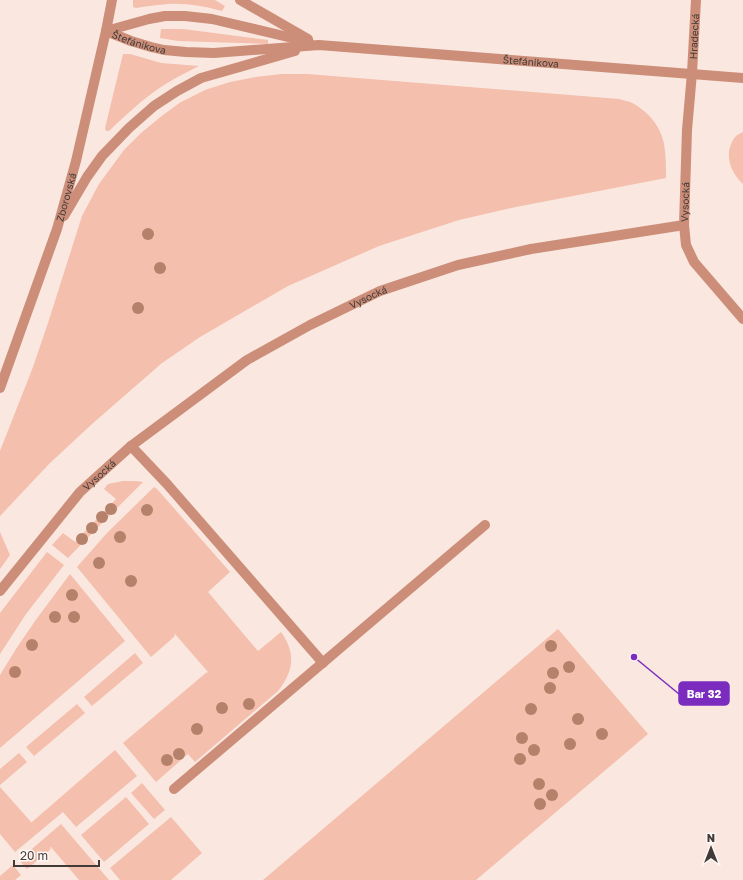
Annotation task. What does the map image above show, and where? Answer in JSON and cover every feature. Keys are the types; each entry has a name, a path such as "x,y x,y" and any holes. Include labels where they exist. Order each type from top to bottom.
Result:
{"street":[{"name":"Zborovská","path":"0,388 57,229 76,161 112,0"},
{"path":"240,0 319,45"},
{"name":"Hradecká","path":"692,74 696,0"},
{"name":"Štefánikova","path":"106,31 149,19 165,16 186,16 212,19 319,45"},
{"name":"Štefánikova","path":"106,31 150,47 186,52 214,53 319,45 743,78"},
{"name":"Štefánikova","path":"57,229 87,177 102,156 129,128 154,106 177,90 201,78 319,45"},
{"name":"Vysocká","path":"0,590 80,492 131,446 247,360 310,325 380,291 458,265 531,249 684,225 687,130 692,74"},
{"path":"684,225 686,245 694,262 743,319"},
{"path":"131,446 162,479 323,663"},
{"path":"174,789 486,525"}],"shaded area":[{"path":"133,0 215,0 225,6 222,11 202,6 182,4 168,4 136,8 133,7"},
{"path":"161,29 183,29 268,40 268,44 178,41 160,38"},
{"path":"123,54 130,54 161,63 199,66 165,84 148,96 109,131 106,131 105,128"},
{"path":"281,74 307,74 619,99 627,101 642,109 652,119 660,131 665,148 666,178 516,207 459,220 379,246 288,286 200,337 162,363 49,464 0,516 0,451 33,367 82,216 99,184 124,150 141,133 181,102 205,90 230,82"},
{"path":"743,132 743,184 738,179 732,168 729,149 735,137"},
{"path":"123,481 143,482 68,558 52,545 63,533 75,542 116,499 104,489 108,484"},
{"path":"154,487 230,572 208,592 258,651 281,632 286,640 291,655 290,669 278,691 195,762 188,754 156,782 123,743 208,672 175,634 175,636 151,657 77,567 107,533"},
{"path":"0,532 10,555 0,569"},
{"path":"47,552 64,565 26,614 0,654 0,613"},
{"path":"70,574 125,641 0,748 0,675 35,621"},
{"path":"558,629 648,734 476,880 263,880"},
{"path":"135,653 143,663 92,706 84,697"},
{"path":"77,704 85,713 34,756 26,747"},
{"path":"115,750 137,776 76,827 63,812 15,852 0,834 0,787 32,823"},
{"path":"19,753 27,762 0,785 0,769"},
{"path":"142,783 165,810 154,819 131,793"},
{"path":"126,797 149,824 104,862 81,835"},
{"path":"171,817 202,853 171,880 120,880 110,868"},
{"path":"61,824 109,880 79,880 51,847 51,849 27,869 19,860"},
{"path":"13,865 21,875 15,880 0,880 0,876"}],"place":[{"name":"Bar 32","path":"634,657"}]}
